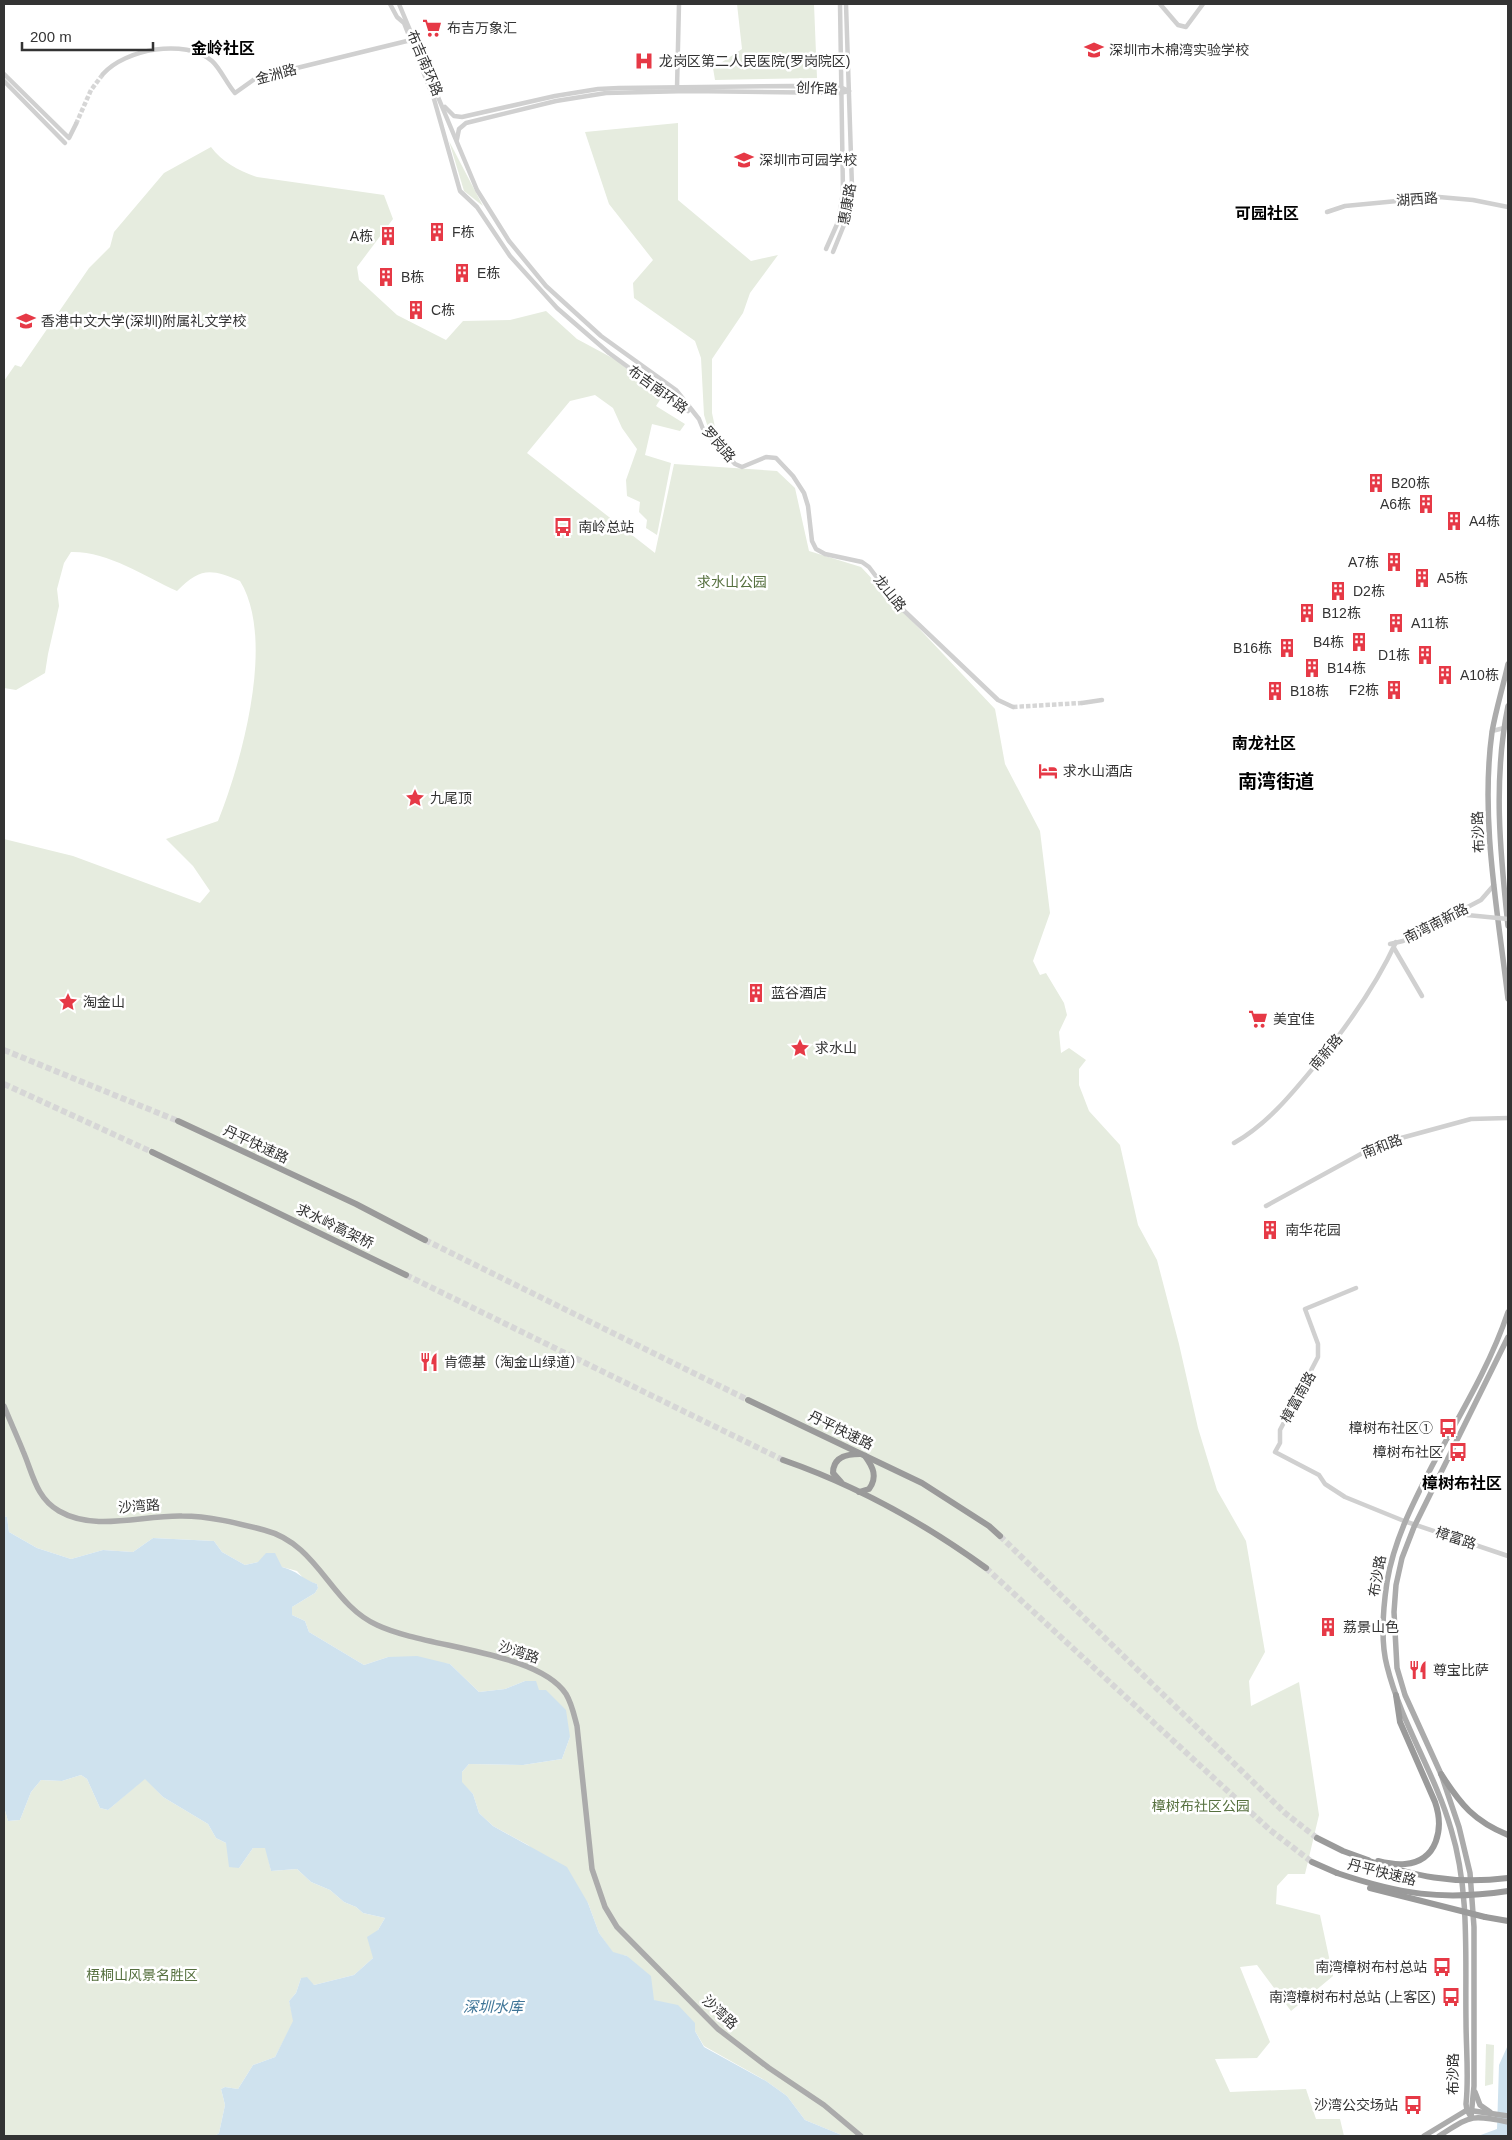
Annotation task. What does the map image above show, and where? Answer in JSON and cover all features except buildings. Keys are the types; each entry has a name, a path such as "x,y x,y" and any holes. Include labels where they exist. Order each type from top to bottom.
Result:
{"highway":[{"name":"丹平快速路","path":"178,1121 325,1190"},
{"name":"求水岭高架桥","path":"152,1152 406,1275"},
{"name":"求水岭高架桥","path":"325,1190 425,1240"},
{"name":"丹平快速路","path":"748,1400 922,1483 1000,1536"},
{"path":"848,1488 834,1476 835,1463 845,1455 863,1455 874,1470 873,1480 869,1489 857,1492"},
{"path":"786,1461 857,1492 933,1531 986,1568"},
{"path":"1363,1859 1398,1864 1413,1863 1426,1856 1436,1844 1440,1828 1438,1812 1400,1722 1396,1695"},
{"path":"1441,1774 1463,1806 1482,1823 1508,1836"},
{"name":"丹平快速路","path":"1317,1838 1363,1859 1428,1878 1486,1881 1508,1878"},
{"name":"丹平快速路","path":"1312,1862 1336,1873 1410,1894 1458,1896 1508,1891"},
{"path":"1336,1873 1358,1884 1382,1892 1508,1921"}],"main road":[{"name":"布沙路","path":"1508,664 1492,731 1489,804 1508,999"},
{"name":"布沙路","path":"1508,706 1499,769 1498,804 1499,846 1508,926"},
{"name":"布沙路","path":"1470,2113 1464,1902 1458,1860 1446,1813 1396,1695 1386,1665 1383,1638 1387,1583 1404,1521 1490,1356 1508,1312"},
{"name":"布沙路","path":"1470,2113 1474,2086 1474,1927 1472,1888 1466,1851 1441,1774 1405,1695 1397,1668 1394,1612 1396,1585 1402,1558 1415,1525 1508,1337"},
{"name":"沙湾路","path":"4,1406 41,1496 48,1504 62,1513 86,1521 192,1516 249,1526 278,1534 304,1551 355,1610 377,1625 522,1664 550,1677 566,1694 573,1709 577,1726 592,1869 605,1907 617,1927 718,2029 769,2068 824,2104 861,2136"},
{"path":"1393,1556 1402,1558"},
{"path":"1474,2086 1480,2105 1494,2116 1508,2122"},
{"path":"1439,2136 1470,2113"},
{"path":"1424,2136 1470,2113 1508,2116"}],"street":[{"name":"布吉南环路","path":"390,4 397,17 404,23 444,106 477,190 494,219 525,262 558,298 601,336 676,390 699,419"},
{"name":"布吉南环路","path":"399,4 434,99 460,191 477,207 510,256 557,308 608,353 659,388 699,419"},
{"path":"677,90 679,4"},
{"name":"惠康路","path":"826,249 838,222 843,193 840,4"},
{"name":"惠康路","path":"833,252 848,215 852,186 846,4"},
{"path":"1160,4 1178,25 1186,27 1203,4"},
{"name":"金洲路","path":"103,74 109,66 123,59 156,48 178,49 200,54 213,61 234,92 256,78 413,40"},
{"path":"4,74 69,138 76,124"},
{"path":"4,81 65,143"},
{"name":"创作路","path":"444,106 454,116 462,117 556,98 606,93 840,87 849,91"},
{"name":"创作路","path":"677,90 840,93 849,91"},
{"name":"创作路","path":"457,142 459,129 466,122 556,98"},
{"name":"湖西路","path":"1327,212 1345,206 1439,197 1473,200 1508,207"},
{"path":"659,388 664,382"},
{"name":"罗岗路","path":"699,419 703,429 711,438 735,464 742,467"},
{"name":"龙山路","path":"742,467 766,456 776,458 793,476 804,493 808,506 812,542 816,549 825,554 862,562 869,567 896,603 914,621 998,700 1013,707"},
{"path":"1082,704 1102,700"},
{"path":"1492,731 1506,728"},
{"name":"南湾南新路","path":"1392,946 1396,942 1481,900 1491,891 1495,880"},
{"name":"南湾南新路","path":"1481,900 1491,900 1498,905"},
{"path":"1458,912 1467,915 1508,919"},
{"path":"1392,946 1422,996"},
{"name":"南新路","path":"1234,1143 1264,1123 1342,1034 1365,998 1392,946"},
{"name":"南和路","path":"1266,1206 1379,1144 1471,1118 1508,1118"},
{"name":"樟富南路","path":"1356,1288 1305,1309 1316,1336 1318,1358 1280,1430 1280,1443 1275,1452 1319,1475 1325,1484 1346,1497 1404,1521"},
{"name":"樟富路","path":"1404,1521 1508,1556"}],"green space":[{"path":"737,4 814,4 817,78 715,80 713,68 742,49"},
{"path":"678,123 678,200 751,261 778,255 750,293 743,313 712,359 712,413 716,432 732,453 710,434 704,415 701,358 695,341 634,298 633,283 653,260 609,204 585,132"},
{"path":"449,141 483,206 464,191"},
{"path":"211,147 231,165 257,177 384,195 393,219 357,267 359,280 397,315 446,340 463,321 510,320 546,311 577,339 618,361 661,398 656,406 685,424 680,431 652,424 645,455 671,463 657,535 646,528 647,520 639,512 640,502 627,496 626,480 637,449 622,428 613,408 595,395 570,401 527,453 655,553 674,464 777,471 795,488 809,551 861,567 995,709 1005,764 1040,831 1050,913 1033,961 1040,975 1046,973 1064,1003 1067,1015 1059,1032 1061,1053 1069,1048 1086,1060 1079,1069 1079,1085 1089,1111 1120,1145 1138,1225 1157,1260 1198,1428 1217,1490 1246,1541 1265,1652 1249,1681 1251,1706 1299,1682 1319,1815 1305,1874 1288,1874 1277,1886 1276,1904 1320,1915 1333,1976 1291,2011 1257,1965 1240,1967 1270,2042 1257,2058 1215,2059 1230,2092 1306,2089 1316,2119 1340,2119 1344,2136 844,2136 805,2120 787,2096 766,2081 704,2046 695,2031 654,2000 627,1956 613,1953 599,1933 588,1903 528,1845 493,1826 479,1813 473,1794 462,1783 462,1772 469,1764 523,1765 562,1759 570,1737 539,1690 525,1681 505,1689 479,1692 450,1664 388,1657 364,1665 309,1632 305,1621 292,1615 292,1607 315,1593 318,1588 317,1584 305,1580 297,1571 282,1567 258,1562 245,1565 222,1552 214,1541 153,1538 133,1552 103,1550 71,1559 37,1548 9,1532 7,1517 4,1516 4,839 73,856 200,903 210,891 193,866 166,839 218,821 237,766 252,700 255,635 250,606 240,581 221,574 206,572 192,578 177,591 112,560 85,553 71,552 64,563 57,589 59,606 45,673 16,690 4,688 4,381 15,365 21,367 89,268 110,247 114,232 164,173"},
{"name":"梧桐山风景名胜区","path":"81,1775 87,1779 100,1808 108,1810 145,1778 163,1797 208,1824 216,1838 226,1843 239,1868 253,1848 266,1848 271,1871 297,1869 311,1882 330,1890 344,1902 356,1907 363,1913 385,1918 378,1930 373,1958 354,1975 314,1985 301,1978 296,1993 289,2001 294,2021 275,2057 253,2065 238,2089 225,2087 221,2089 225,2105 219,2133 215,2136 4,2136 4,1807 8,1821 20,1820 31,1792 41,1780 62,1781"},
{"path":"1486,2044 1494,2045 1493,2084 1485,2086"}],"water":[{"name":"深圳水库","path":"4,1516 7,1517 9,1532 37,1548 71,1559 103,1550 133,1552 153,1538 214,1541 222,1552 245,1565 258,1562 266,1553 275,1553 282,1567 317,1584 318,1588 315,1593 292,1607 292,1615 305,1621 309,1632 364,1665 388,1657 417,1656 450,1664 479,1692 505,1689 525,1681 536,1681 539,1690 546,1690 566,1710 570,1737 562,1759 523,1765 469,1764 462,1772 462,1782 473,1794 479,1813 493,1826 567,1867 588,1903 599,1933 613,1952 627,1956 651,1976 654,2000 678,2005 695,2023 695,2031 704,2047 766,2081 787,2096 805,2120 844,2136 215,2136 219,2133 225,2105 221,2089 225,2087 238,2089 253,2065 275,2057 293,2021 289,2001 296,1993 301,1978 307,1977 314,1985 354,1975 373,1958 367,1937 378,1930 385,1918 363,1913 356,1907 344,1902 330,1890 311,1882 297,1869 271,1871 265,1848 253,1848 239,1868 229,1867 226,1843 216,1838 208,1824 163,1797 145,1779 108,1810 100,1808 87,1779 81,1775 62,1781 41,1780 31,1792 20,1820 8,1821 4,1807"},
{"path":"1508,2045 1508,2136 1478,2136 1497,2129 1499,2065"}],"tunnel":[{"path":"76,124 91,90 103,74"},
{"path":"1013,707 1082,703"},
{"path":"4,1050 178,1121"},
{"path":"4,1084 152,1152"},
{"path":"425,1240 748,1400"},
{"path":"406,1275 783,1460"},
{"path":"1000,1536 1285,1813 1317,1838"},
{"path":"986,1568 1270,1830 1312,1862"}],"place":[{"name":"布吉万象汇","path":"432,28"},
{"name":"深圳市木棉湾实验学校","path":"1094,50"},
{"name":"龙岗区第二人民医院(罗岗院区)","path":"644,61"},
{"name":"深圳市可园学校","path":"744,160"},
{"name":"F栋","path":"437,232"},
{"name":"A栋","path":"388,236"},
{"name":"E栋","path":"462,273"},
{"name":"B栋","path":"386,277"},
{"name":"C栋","path":"416,310"},
{"name":"香港中文大学(深圳)附属礼文学校","path":"26,321"},
{"name":"B20栋","path":"1376,483"},
{"name":"A6栋","path":"1426,504"},
{"name":"A4栋","path":"1454,521"},
{"name":"南岭总站","path":"563,527"},
{"name":"A7栋","path":"1394,562"},
{"name":"A5栋","path":"1422,578"},
{"name":"D2栋","path":"1338,591"},
{"name":"B12栋","path":"1307,613"},
{"name":"A11栋","path":"1396,623"},
{"name":"B4栋","path":"1359,642"},
{"name":"B16栋","path":"1287,648"},
{"name":"D1栋","path":"1425,655"},
{"name":"B14栋","path":"1312,668"},
{"name":"A10栋","path":"1445,675"},
{"name":"F2栋","path":"1394,690"},
{"name":"B18栋","path":"1275,691"},
{"name":"求水山酒店","path":"1048,771"},
{"name":"九尾顶","path":"415,798"},
{"name":"蓝谷酒店","path":"756,993"},
{"name":"淘金山","path":"68,1002"},
{"name":"美宜佳","path":"1258,1019"},
{"name":"求水山","path":"800,1048"},
{"name":"南华花园","path":"1270,1230"},
{"name":"肯德基（淘金山绿道）","path":"429,1362"},
{"name":"樟树布社区①","path":"1448,1428"},
{"name":"樟树布社区","path":"1458,1452"},
{"name":"荔景山色","path":"1328,1627"},
{"name":"尊宝比萨","path":"1418,1670"},
{"name":"南湾樟树布村总站","path":"1442,1967"},
{"name":"南湾樟树布村总站 (上客区)","path":"1451,1997"},
{"name":"沙湾公交场站","path":"1413,2105"}],"district":[{"name":"金岭社区","path":"223,48"},
{"name":"可园社区","path":"1267,213"},
{"name":"南龙社区","path":"1264,743"},
{"name":"南湾街道","path":"1276,781"},
{"name":"樟树布社区","path":"1462,1483"}],"park label":[{"name":"求水山公园","path":"732,582"},
{"name":"樟树布社区公园","path":"1201,1806"}]}
